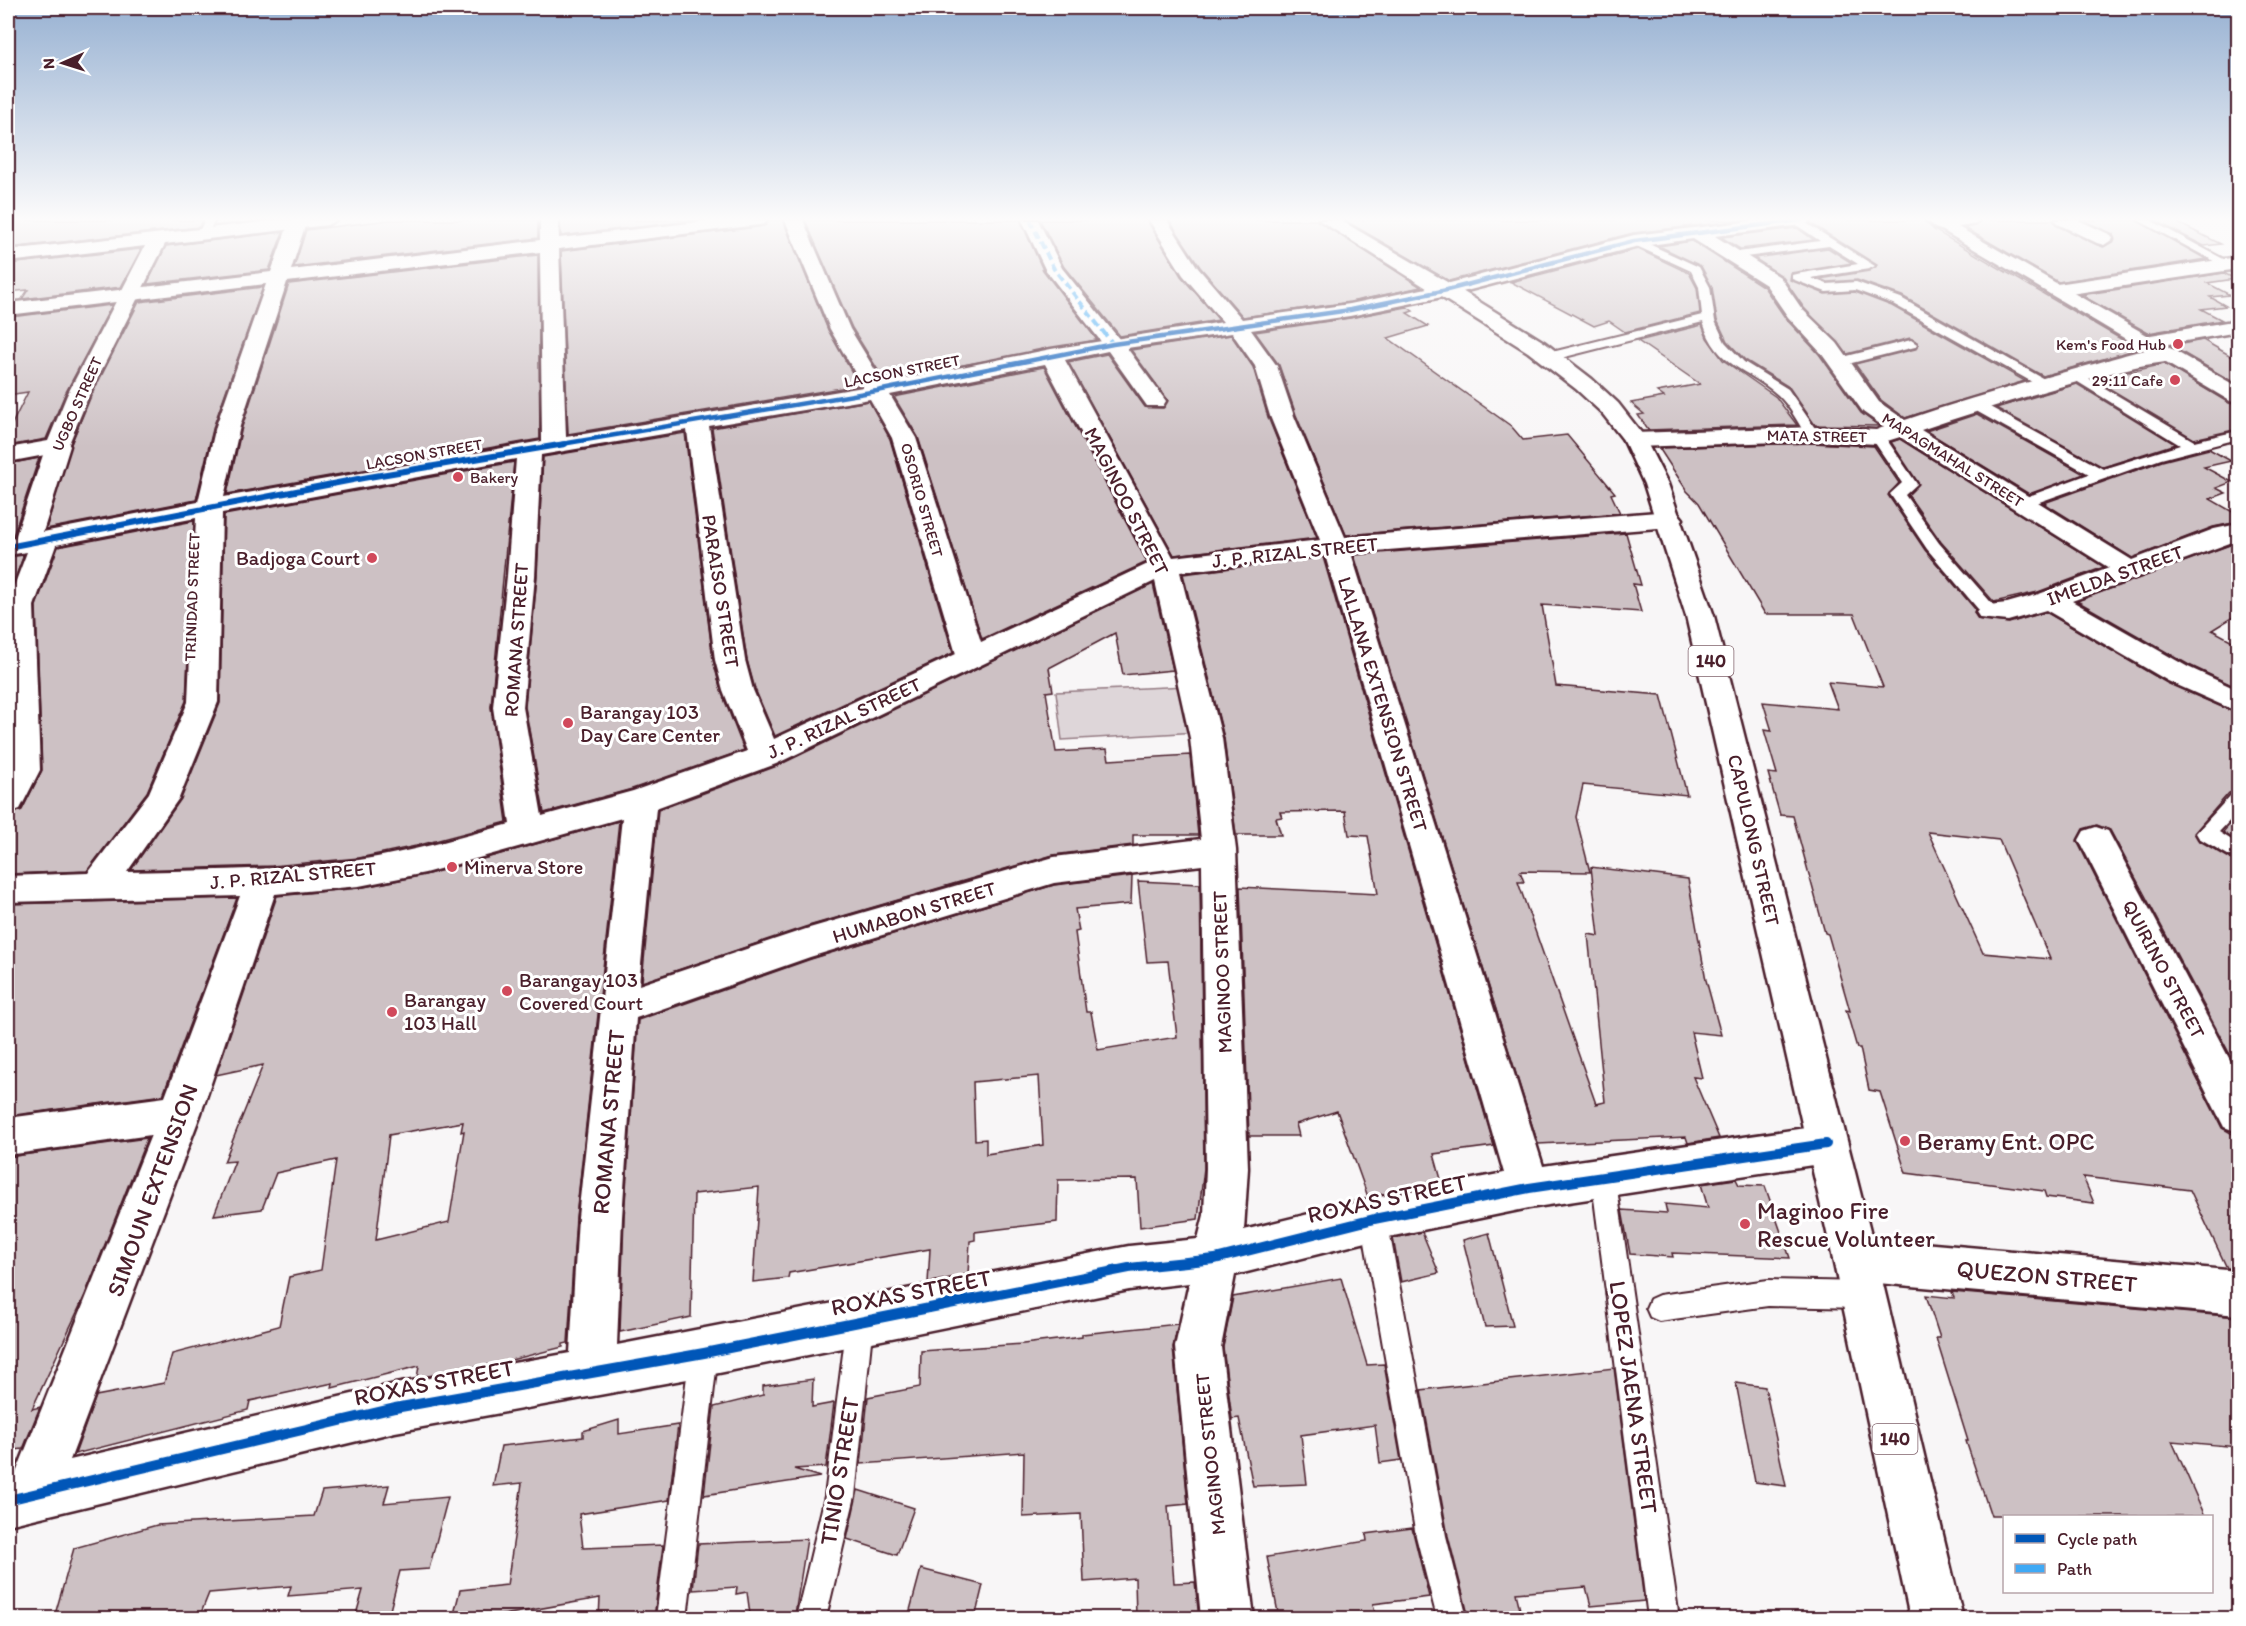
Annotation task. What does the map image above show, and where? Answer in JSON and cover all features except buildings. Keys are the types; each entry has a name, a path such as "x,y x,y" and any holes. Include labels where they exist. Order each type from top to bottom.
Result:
{"street":[{"path":"8,309 122,296"},
{"name":"UGBO STREET","path":"8,801 24,770 20,606 26,544 58,446 78,395 130,296"},
{"name":"TRINIDAD STREET","path":"99,885 163,798 203,702 209,509 228,426 271,296"},
{"name":"ROMANA STREET","path":"528,830 508,707 521,576 541,446 548,296"},
{"name":"OSORIO STREET","path":"826,296 840,329 904,438 972,659"},
{"path":"1075,296 1155,401"},
{"name":"LALLANA EXTENSION STREET","path":"1211,296 1238,327 1266,366 1282,416 1336,546 1529,1188"},
{"name":"LACSON STREET","path":"26,544 541,446 878,391 1051,355 1350,310 1418,296"},
{"name":"CAPULONG STREET","path":"1456,296 1550,357 1610,408 1635,440 1670,519 1700,616 1937,1618"},
{"name":"MAPAGMAHAL STREET","path":"1783,296 1795,313 1840,362 1871,407 1904,430 2129,568"},
{"path":"2067,296 2238,396"},
{"path":"2145,342 2238,326"},
{"name":"MAGINOO STREET","path":"1051,355 1165,566 1206,738 1218,850 1227,1168 1225,1215 1198,1347 1228,1618"},
{"name":"MATA STREET","path":"1635,440 1812,434 1878,437 1904,430 1974,404 2136,360 2168,355"},
{"name":"PARAISO STREET","path":"697,421 730,660 738,690 765,756"},
{"path":"8,455 58,446"},
{"name":"J. P. RIZAL STREET","path":"8,889 262,882 359,873 425,860 640,801 765,756 1165,566 1336,546 1670,519"},
{"name":"IMELDA STREET","path":"1990,612 2008,612 2049,600 2129,568 2223,535 2238,532"},
{"path":"2049,600 2178,674 2238,702"},
{"name":"ROMANA STREET","path":"592,1372 600,1217 618,1008 640,801"},
{"name":"QUIRINO STREET","path":"2096,840 2236,1101"},
{"name":"HUMABON STREET","path":"618,1008 806,944 1054,870 1218,850"},
{"name":"SIMOUN EXTENSION","path":"20,1498 106,1312 181,1113 262,882"},
{"path":"8,1136 181,1113"},
{"name":"ROXAS STREET","path":"20,1498 394,1408 704,1353 1129,1268 1215,1258 1374,1219 1529,1188 1604,1175 1826,1144"},
{"name":"QUEZON STREET","path":"1858,1277 2238,1293"}],"lane":[{"path":"1708,296 1708,317 1713,332 1728,354 1749,373 1783,392 1812,434"},
{"path":"1883,296 1897,301 2046,384"},
{"path":"1550,357 1708,317"},
{"path":"1840,362 1911,344"},
{"path":"2078,376 2190,445"},
{"path":"1974,404 2102,475"},
{"path":"2023,503 2190,445 2238,435"},
{"path":"1878,437 1910,484 1897,494 1933,546 1990,612"},
{"path":"2238,800 2206,834 2238,853"},
{"name":"LOPEZ JAENA STREET","path":"1604,1175 1664,1618"},
{"path":"1374,1219 1431,1536 1452,1618"},
{"path":"1659,1308 1768,1293 1858,1277"},
{"name":"TINIO STREET","path":"811,1618 840,1496 860,1322"},
{"path":"671,1618 704,1353"}],"shaded area":[{"path":"1188,686 1198,732 1062,740 1056,692"}],"marked path":[{"path":"1075,296 1113,344"}],"cycle path":[{"path":"8,547 363,478 877,391 1113,344 1350,310 1418,296"},
{"path":"8,1500 395,1408 704,1353 1129,1268 1215,1259 1374,1219 1529,1188 1603,1175 1826,1144"}],"place":[{"name":"Kem's Food Hub","path":"2178,344"},
{"name":"29:11 Cafe","path":"2175,380"},
{"name":"Bakery","path":"458,477"},
{"name":"Badjoga Court","path":"372,558"},
{"name":"Barangay 103 Day Care Center","path":"568,723"},
{"name":"Minerva Store","path":"452,867"},
{"name":"Barangay 103 Covered Court","path":"507,991"},
{"name":"Barangay 103 Hall","path":"392,1012"},
{"name":"Beramy Ent. OPC","path":"1905,1141"},
{"name":"Maginoo Fire Rescue Volunteer","path":"1745,1224"}]}
